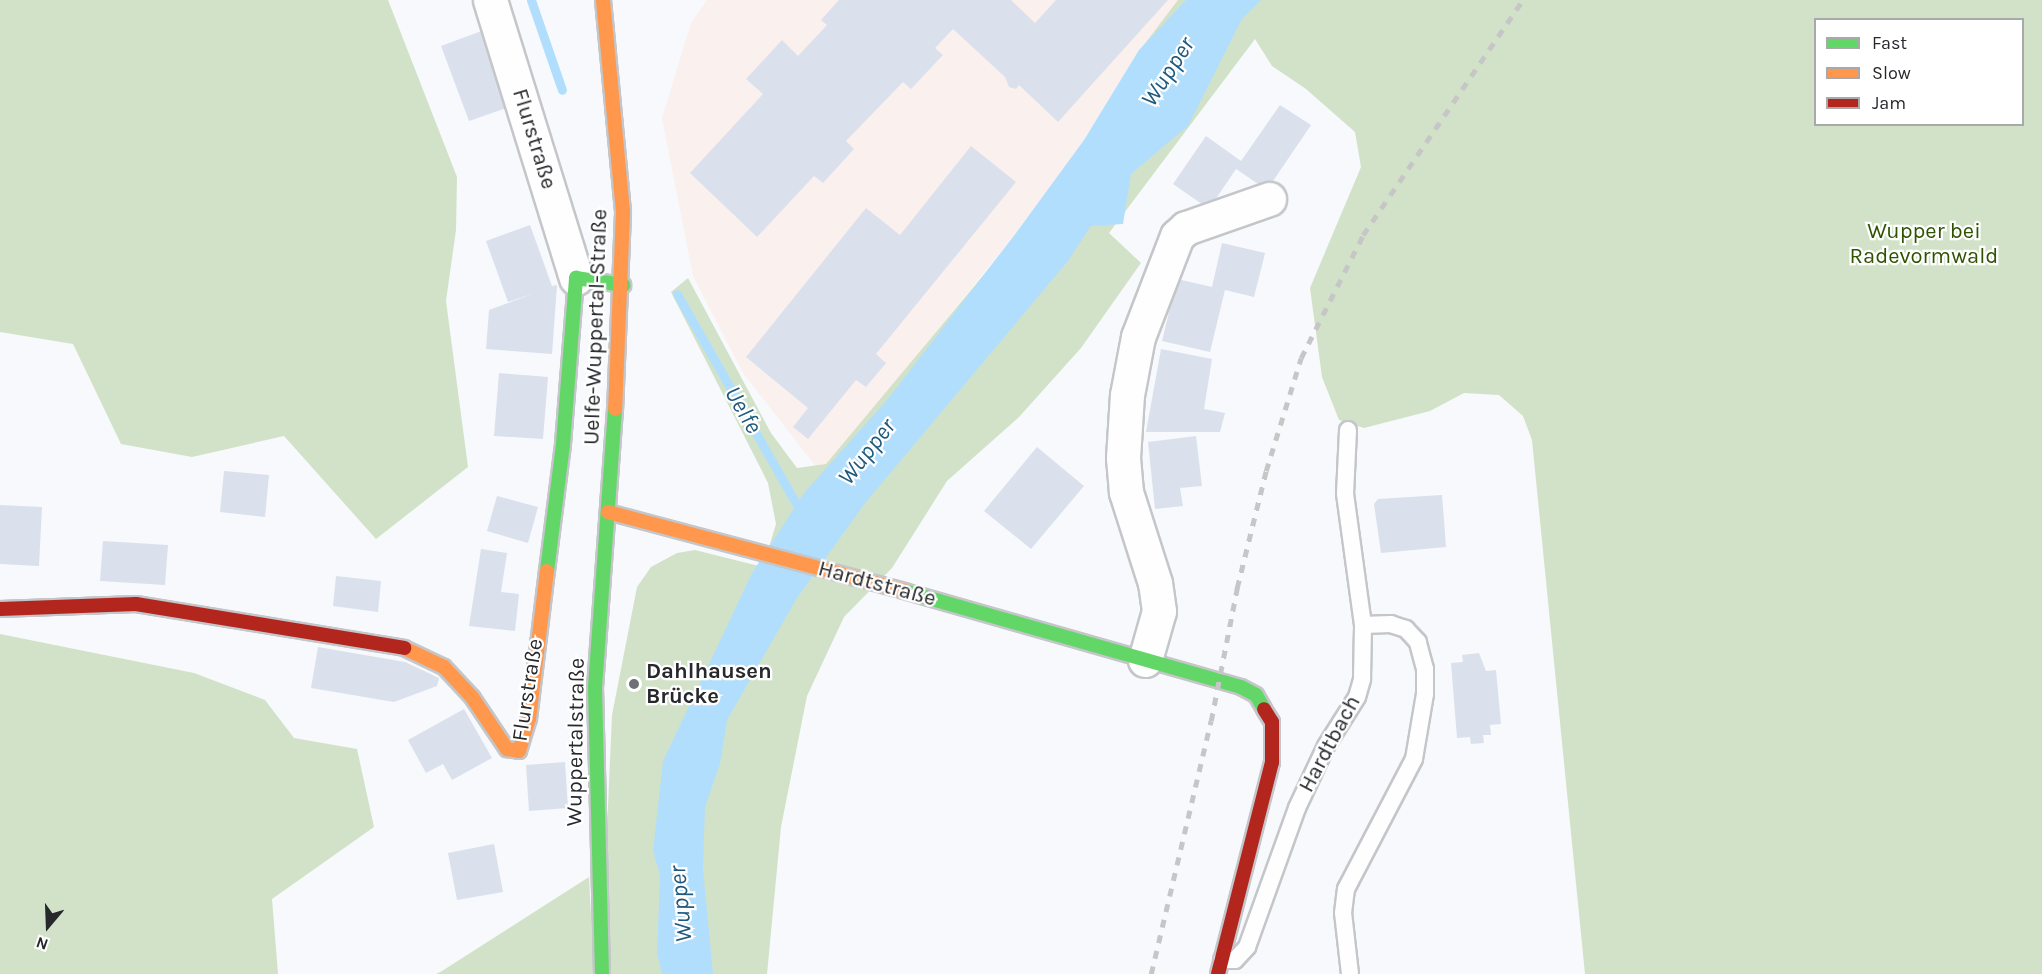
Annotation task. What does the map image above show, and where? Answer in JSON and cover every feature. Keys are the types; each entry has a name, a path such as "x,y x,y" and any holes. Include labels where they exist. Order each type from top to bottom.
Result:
{"main road":[{"name":"Uelfe-Wuppertal-Straße","path":"603,0 618,138 622,285 608,512"},
{"path":"576,278 622,285"},
{"name":"Flurstraße","path":"0,609 136,604 394,644 444,667 472,697 507,749 519,751 529,719 563,444 576,278"},
{"name":"Hardtstraße","path":"608,512 947,603 1250,691 1262,702 1272,722 1273,749 1265,800 1220,967"},
{"name":"Wuppertalstraße","path":"602,974 594,748 608,512"}],"street":[{"name":"Flurstraße","path":"490,0 576,278"},
{"path":"1145,660 1159,611 1155,584 1126,492 1123,458 1127,395 1138,337 1177,236 1186,228 1269,199"}],"lane":[{"name":"Hardtbach","path":"1220,967 1235,960 1247,947 1297,807 1326,746 1357,697 1362,679 1362,625 1345,494 1348,430"},
{"path":"1350,974 1343,913 1346,889 1414,759 1425,694 1425,669 1418,642 1406,629 1391,624 1362,625"}],"shaded area":[{"path":"707,0 1186,0 1139,50 1084,140 1016,233 821,473 743,373 693,276 662,118 691,23"}],"green space":[{"path":"0,0 388,0 457,177 456,230 446,301 468,467 376,539 284,436 192,457 121,444 73,344 0,332"},
{"name":"Wupper bei Radevormwald","path":"1178,0 2042,0 2042,974 1585,974 1532,440 1523,416 1499,395 1464,393 1430,411 1364,428 1339,420 1322,377 1310,288 1361,167 1355,132 1306,89 1272,66 1255,39 1109,233 1141,263 1081,348 1019,417 947,481 892,568 844,617 807,696 781,827 767,974 611,974 604,896 612,715 637,587 651,567 677,553 695,550 763,567 776,524 768,483 671,292 688,278 771,433 797,468 826,464 1081,158 1140,50"},
{"path":"0,634 194,673 265,700 294,738 357,749 374,827 272,899 278,974 0,974"},
{"path":"589,877 594,974 436,974 442,971"}],"water":[{"name":"Wupper","path":"1186,0 1261,0 1242,19 1188,126 1131,174 1123,224 1091,226 1068,261 866,502 797,598 727,720 720,764 705,807 703,869 713,974 662,974 657,953 660,875 653,851 663,761 752,573 804,493 887,400 1016,233 1084,140 1139,50"}],"building":[{"path":"839,0 1011,0 1035,23 1056,0 1168,0 1058,122 1019,85 1016,89 1009,87 1005,77 953,29 935,48 943,55 911,89 903,82 846,141 854,149 823,183 814,176 757,237 690,173 763,94 746,79 782,40 798,56 827,25 821,20"},
{"path":"487,29 515,105 469,121 441,46"},
{"path":"1280,105 1311,125 1267,190 1236,169 1209,209 1173,184 1206,136 1241,161"},
{"path":"971,146 1016,182 876,354 886,363 866,387 856,380 808,439 793,427 808,408 746,357 866,208 900,235"},
{"path":"530,225 552,286 557,285 552,354 486,349 489,310 535,293 508,302 486,241"},
{"path":"1222,243 1265,253 1254,297 1225,290 1210,352 1162,341 1177,279 1212,287"},
{"path":"1161,349 1212,359 1204,409 1225,413 1220,432 1146,432"},
{"path":"499,373 548,377 543,439 494,436"},
{"path":"1196,436 1202,486 1180,488 1183,506 1155,509 1148,442"},
{"path":"1037,447 1084,486 1031,549 984,511"},
{"path":"224,471 269,475 265,517 220,512"},
{"path":"1442,495 1446,547 1381,553 1374,504 1378,499"},
{"path":"497,496 538,507 528,543 487,531"},
{"path":"0,505 42,507 39,566 0,564"},
{"path":"103,541 168,545 165,585 100,581"},
{"path":"481,549 507,553 501,592 519,594 515,631 469,626"},
{"path":"336,576 381,581 378,612 333,606"},
{"path":"318,647 405,662 439,678 437,686 394,702 311,688"},
{"path":"1479,653 1486,671 1496,670 1501,724 1490,725 1491,735 1483,735 1484,743 1471,744 1470,737 1457,738 1451,663 1463,662 1462,655"},
{"path":"464,709 492,758 452,780 443,764 426,773 408,740"},
{"path":"565,762 568,808 529,811 526,765"},
{"path":"494,844 503,892 457,900 448,853"}],"waterway":[{"name":"Uelfe","path":"531,0 562,90"},
{"name":"Uelfe","path":"677,294 802,514"}],"railway":[{"path":"1151,974 1211,721 1237,588 1266,471 1301,358 1363,235 1523,0"}],"traffic: fast":[{"path":"547,571 563,444 576,278 623,285"},
{"path":"602,974 595,688 615,409"},
{"path":"904,591 1241,687 1256,695 1264,709"}],"traffic: slow":[{"path":"603,0 623,213 615,409"},
{"path":"608,512 904,591"},
{"path":"404,648 444,667 472,697 507,749 519,751 529,719 547,571"}],"traffic: jam":[{"path":"0,609 136,604 404,648"},
{"path":"1218,974 1272,762 1272,722 1264,709"}],"place":[{"name":"Dahlhausen Brücke","path":"634,684"}]}
